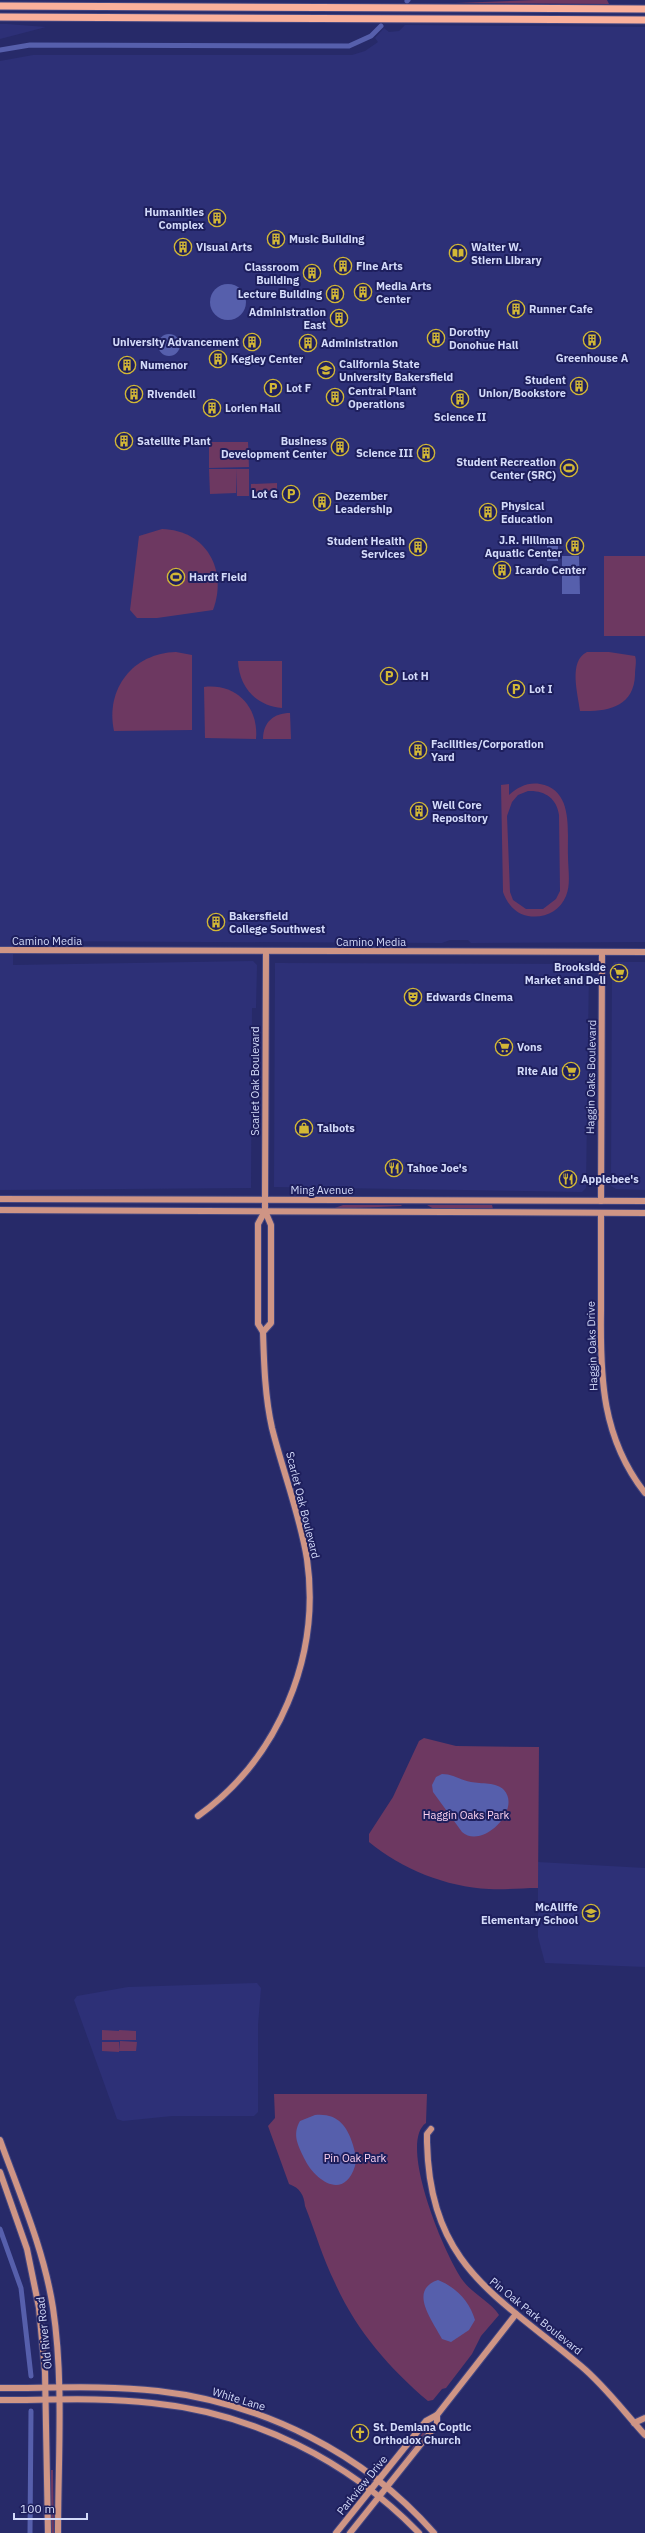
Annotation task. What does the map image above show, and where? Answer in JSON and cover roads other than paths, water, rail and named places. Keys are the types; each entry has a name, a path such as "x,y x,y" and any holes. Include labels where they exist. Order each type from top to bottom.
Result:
{"main road":[{"path":"0,6 645,9"},
{"path":"394,19 402,14 423,8"},
{"path":"0,17 645,20"}],"street":[{"name":"Camino Media","path":"0,950 645,952"},
{"name":"Scarlet Oak Boulevard","path":"263,1332 271,1323 271,1224 265,1211 266,951"},
{"name":"Haggin Oaks Boulevard","path":"601,1201 602,953"},
{"name":"Ming Avenue","path":"0,1199 645,1201"},
{"name":"Ming Avenue","path":"0,1210 645,1213"},
{"name":"Scarlet Oak Boulevard","path":"198,1816 243,1775 271,1736 283,1713 297,1678 307,1634 310,1597 307,1559 269,1410 263,1332 258,1324 258,1224 265,1211"},
{"name":"Haggin Oaks Drive","path":"601,1213 601,1367 604,1398 619,1448 645,1494"},
{"name":"Pin Oak Park Boulevard","path":"431,2129 427,2134 429,2177 444,2228 473,2274 489,2292 581,2366 645,2435"},
{"name":"Old River Road","path":"0,2140 39,2246 49,2284 56,2330 58,2388 58,2533"},
{"name":"Old River Road","path":"0,2172 25,2242 35,2279 42,2329 45,2388 44,2400 48,2533"},
{"name":"Parkview Drive","path":"336,2533 426,2421 437,2415 516,2314"},
{"name":"White Lane","path":"0,2388 156,2391 194,2396 231,2406 302,2433 342,2455 379,2480 434,2533"},
{"name":"White Lane","path":"0,2400 152,2403 189,2408 234,2419 297,2444 337,2467 379,2497 419,2533"},
{"name":"Parkview Drive","path":"350,2533 437,2424 437,2415"},
{"path":"634,2423 645,2418"}],"water":[{"path":"228,284 241,289 246,302 241,315 228,320 215,315 210,302 215,289"},
{"path":"169,334 177,337 180,345 177,353 169,356 161,353 158,345 161,337"},
{"path":"547,544 558,544 558,561 547,561"},
{"path":"562,556 579,556 580,594 562,594"},
{"path":"442,1774 471,1782 493,1784 501,1787 508,1798 508,1808 504,1817 489,1832 480,1836 470,1836 462,1832 433,1792 432,1785 436,1777"},
{"path":"315,2115 335,2118 344,2126 351,2138 356,2163 350,2177 344,2183 337,2185 330,2184 322,2180 309,2166 300,2149 296,2131 300,2121"},
{"path":"438,2280 451,2287 466,2301 475,2320 469,2330 451,2342 442,2339 428,2315 423,2298 429,2285"}],"waterway":[{"path":"0,50 30,45 349,46 371,36 381,26"},
{"path":"0,2229 21,2288 31,2376"},
{"path":"30,2533 31,2411"}],"place":[{"name":"Humanities Complex","path":"217,218"},
{"name":"Music Building","path":"276,239"},
{"name":"Visual Arts","path":"183,247"},
{"name":"Walter W. Stiern Library","path":"458,253"},
{"name":"Fine Arts","path":"343,266"},
{"name":"Classroom Building","path":"312,273"},
{"name":"Media Arts Center","path":"363,292"},
{"name":"Lecture Building","path":"335,294"},
{"name":"Runner Cafe","path":"516,309"},
{"name":"Administration East","path":"339,318"},
{"name":"Dorothy Donohue Hall","path":"436,338"},
{"name":"Greenhouse A","path":"592,340"},
{"name":"University Advancement","path":"252,342"},
{"name":"Administration","path":"308,343"},
{"name":"Kegley Center","path":"218,359"},
{"name":"Numenor","path":"127,365"},
{"name":"California State University Bakersfield","path":"326,370"},
{"name":"Student Union/Bookstore","path":"579,386"},
{"name":"Lot F","path":"273,388"},
{"name":"Rivendell","path":"134,394"},
{"name":"Central Plant Operations","path":"335,397"},
{"name":"Science II","path":"460,399"},
{"name":"Lorien Hall","path":"212,408"},
{"name":"Satellite Plant","path":"124,441"},
{"name":"Business Development Center","path":"340,447"},
{"name":"Science III","path":"426,453"},
{"name":"Student Recreation Center (SRC)","path":"569,468"},
{"name":"Lot G","path":"291,494"},
{"name":"Dezember Leadership","path":"322,502"},
{"name":"Physical Education","path":"488,512"},
{"name":"J.R. Hillman Aquatic Center","path":"575,546"},
{"name":"Student Health Services","path":"418,547"},
{"name":"Icardo Center","path":"502,570"},
{"name":"Hardt Field","path":"176,577"},
{"name":"Lot H","path":"389,676"},
{"name":"Lot I","path":"516,689"},
{"name":"Facilities/Corporation Yard","path":"418,750"},
{"name":"Well Core Repository","path":"419,811"},
{"name":"Bakersfield College Southwest","path":"216,922"},
{"name":"Brookside Market and Deli","path":"619,973"},
{"name":"Edwards Cinema","path":"413,997"},
{"name":"Vons","path":"504,1047"},
{"name":"Rite Aid","path":"571,1071"},
{"name":"Talbots","path":"304,1128"},
{"name":"Tahoe Joe's","path":"394,1168"},
{"name":"Applebee's","path":"568,1179"},
{"name":"McAliffe Elementary School","path":"591,1913"},
{"name":"St. Demiana Coptic Orthodox Church","path":"360,2433"}],"park label":[{"name":"Haggin Oaks Park","path":"466,1815"},
{"name":"Pin Oak Park","path":"355,2158"}]}
